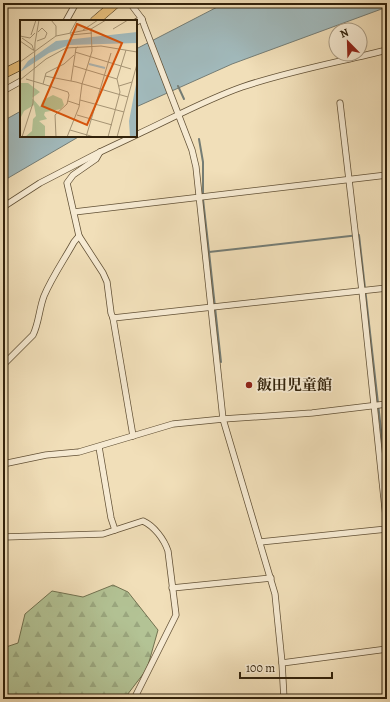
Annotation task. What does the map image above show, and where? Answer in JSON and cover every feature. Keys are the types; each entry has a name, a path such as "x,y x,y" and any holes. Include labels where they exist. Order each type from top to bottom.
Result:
{"main road":[{"path":"95,20 116,3"},
{"path":"3,74 20,66"}],"street":[{"path":"67,20 76,3"},
{"path":"130,3 139,21 144,26 195,161 223,419 275,594 284,699"},
{"path":"137,135 178,113 266,79 387,50"},
{"path":"3,91 20,82"},
{"path":"260,542 387,528 340,103"},
{"path":"3,207 40,183 133,137"},
{"path":"100,152 96,159 73,175 68,183 79,236 103,273 107,282 111,313 114,318 133,436"},
{"path":"74,212 387,175"},
{"path":"3,365 33,335 45,295 74,242 79,236"},
{"path":"114,318 362,292 387,288"},
{"path":"3,464 46,455 79,452 173,424 223,419 312,414 387,404"},
{"path":"99,447 111,518 115,530"},
{"path":"3,537 103,534 143,521 150,524 165,543 168,551 176,615 134,699"},
{"path":"172,588 271,578"},
{"path":"282,663 387,649"}],"green space":[{"path":"113,585 128,592 158,630 147,669 124,699 3,699 3,648 18,643 25,614 52,591 83,597"}],"water":[{"path":"225,3 387,3 387,7 346,22 328,22 328,29 232,64 137,107 137,48"},
{"path":"20,112 20,137 78,137 3,181 3,121"}],"waterway":[{"path":"178,86 184,99"},
{"path":"199,139 203,162 203,199 209,252 359,235 387,483"},
{"path":"209,252 221,362"}],"place":[{"name":"飯田児童館","path":"249,385"}]}
